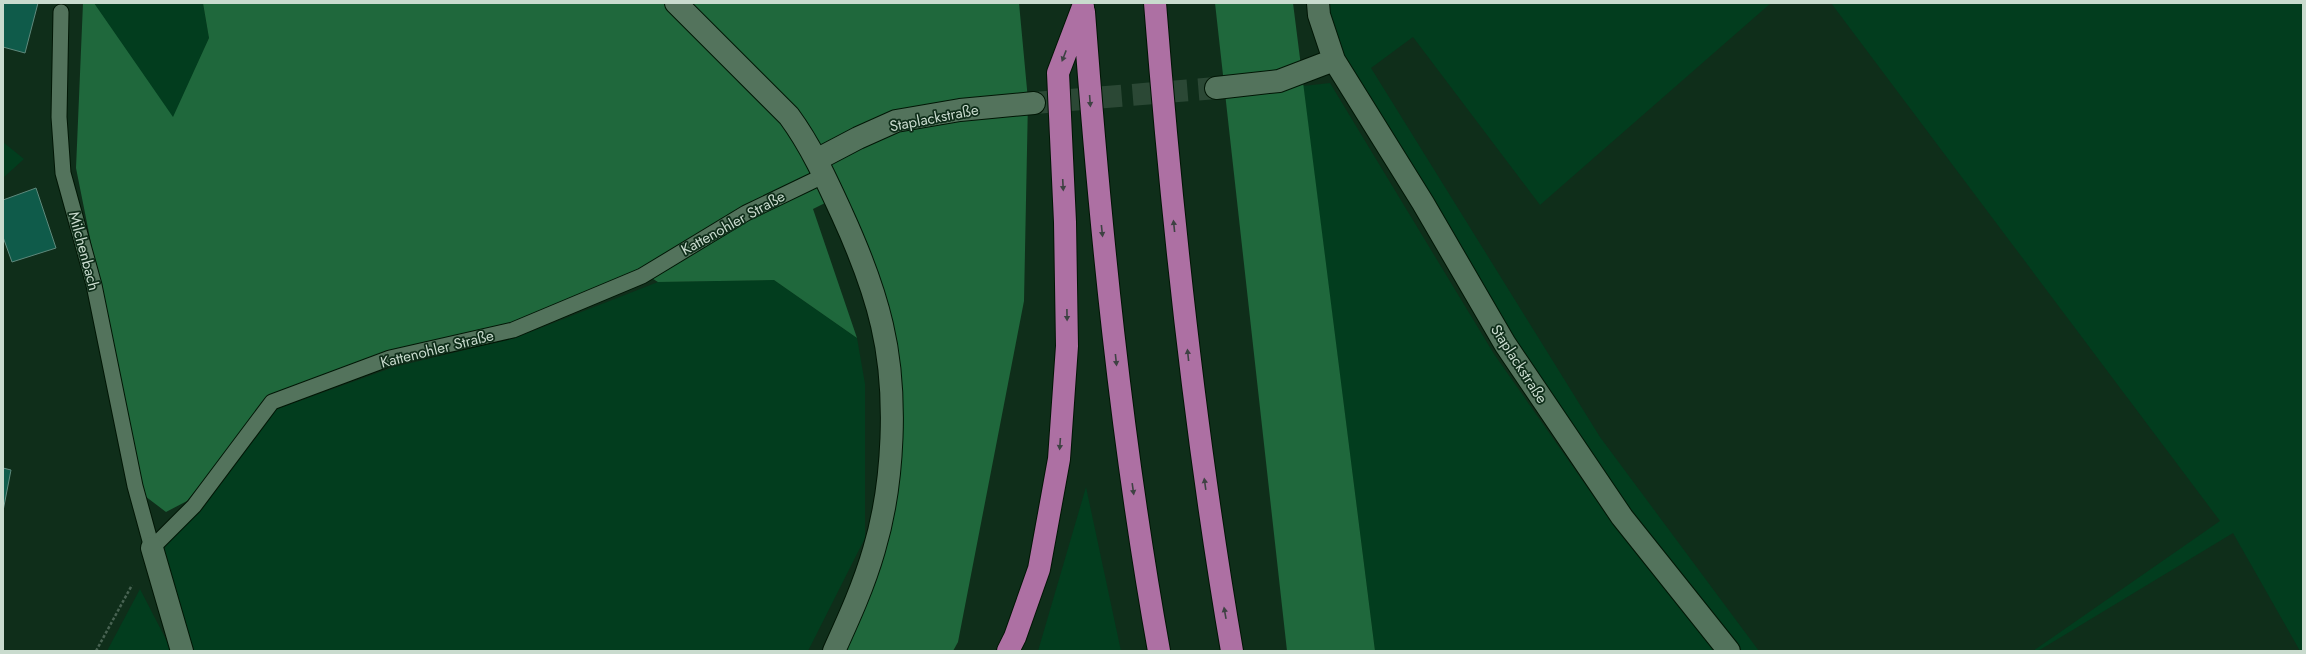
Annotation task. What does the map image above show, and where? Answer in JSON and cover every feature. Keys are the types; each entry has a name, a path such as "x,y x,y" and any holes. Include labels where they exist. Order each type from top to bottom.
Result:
{"highway":[{"path":"1155,3 1167,155 1190,370 1212,534 1232,651"},
{"path":"1008,651 1015,637 1039,569 1059,459 1067,346 1065,222 1058,73 1083,5"},
{"path":"1083,5 1095,165 1117,374 1141,552 1158,651"}],"street":[{"path":"676,3 789,116 821,167 868,277 882,326 889,379 891,444 885,496 875,549 857,602 834,651"},
{"name":"Staplackstraße","path":"1318,3 1319,15 1334,60 1423,203 1505,344 1622,517 1729,651"},
{"path":"1216,88 1279,81 1334,60"},
{"name":"Staplackstraße","path":"821,167 858,138 896,122 960,110 1034,104"},
{"path":"152,548 182,651"}],"lane":[{"name":"Milchenbach","path":"60,12 58,116 63,173 94,285 135,486 152,548"},
{"name":"Kattenohler Straße","path":"152,548 194,506 272,402 390,358 513,330 642,276 821,167"}],"path":[{"path":"96,651 152,548"}],"green space":[{"path":"83,3 94,3 173,117 209,38 203,3 1019,3 1028,100 1024,301 958,642 953,651 834,651 875,549 889,379 835,198 813,209 857,338 774,280 658,282 640,271 509,324 269,398 187,501 166,512 141,493 76,168"},
{"path":"94,3 203,3 209,38 173,118"},
{"path":"1215,3 1293,3 1375,651 1287,651"},
{"path":"1318,3 1771,3 1540,205 1413,37 1371,68 1600,437 1759,651 1729,651 1622,517 1334,60"},
{"path":"1831,3 2303,3 2303,651 2300,651 2233,533 2038,651 2033,651 2220,521"},
{"path":"1330,83 1494,354 1615,527 1714,651 1375,651 1303,86"},
{"path":"3,142 24,159 3,178"},
{"path":"774,280 857,338 865,384 865,538 808,651 192,651 152,552 200,512 277,409 394,367 515,338 658,282"},
{"path":"1086,487 1121,651 1038,651"},
{"path":"140,589 172,651 107,651"}],"building":[{"path":"3,3 38,3 25,53 3,47"},
{"path":"36,188 56,248 12,262 3,237 3,200"},
{"path":"3,468 11,470 3,511"}],"tunnel":[{"path":"1034,103 1216,88"}]}
